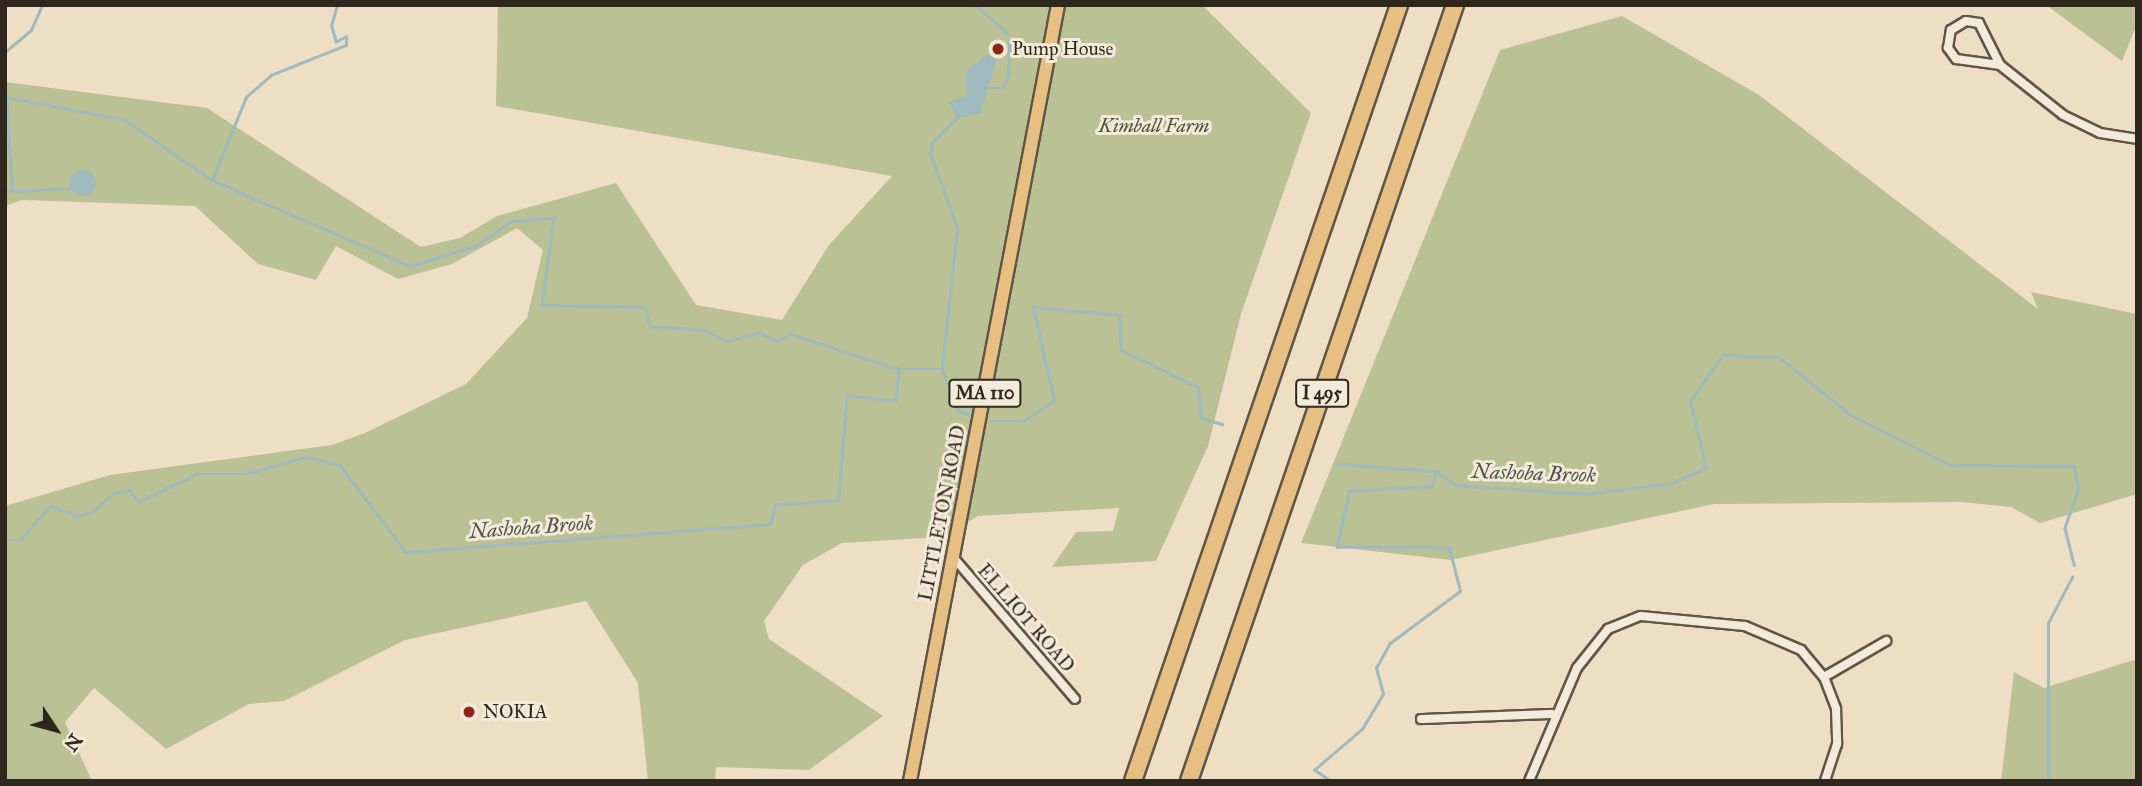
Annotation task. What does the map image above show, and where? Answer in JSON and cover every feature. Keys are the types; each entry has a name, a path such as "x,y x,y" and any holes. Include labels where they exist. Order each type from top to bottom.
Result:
{"highway":[{"name":"I 495","path":"1133,781 1399,5"},
{"name":"I 495","path":"1189,781 1455,5"}],"main road":[{"name":"LITTLETON ROAD","path":"910,781 1058,5"}],"street":[{"path":"2000,65 1956,59 1948,48 1951,30 1966,21 1983,26 2000,65 2075,122 2137,139"},
{"name":"ELLIOT ROAD","path":"953,557 1075,699"},
{"path":"1529,781 1552,714 1602,635 1641,616 1771,633 1801,650 1824,677 1838,732 1825,781"},
{"path":"1824,677 1885,641"},
{"path":"1421,719 1552,714"}],"green space":[{"name":"Kimball Farm","path":"498,5 1202,5 1311,113 1241,314 1208,446 1156,561 1052,567 1076,532 1113,531 1119,508 978,516 942,537 842,543 803,565 764,621 769,639 883,716 809,770 716,767 715,781 648,781 638,683 586,601 405,640 284,701 249,704 166,749 94,688 65,722 92,781 5,781 5,506 110,475 332,445 365,433 466,384 527,318 543,250 517,228 452,264 398,279 336,246 316,280 258,264 195,206 22,200 5,206 5,82 207,108 421,247 460,238 497,216 616,183 696,305 782,320 829,245 892,176 496,106"},
{"path":"2046,5 2137,5 2137,24 2122,61"},
{"path":"1622,16 1759,95 2038,309 2031,292 2137,314 2137,494 2040,523 2011,507 1961,502 1714,504 1451,560 1301,543 1500,50"},
{"path":"2137,659 2137,781 2001,781 2014,672 2044,688"}],"water":[{"path":"987,55 997,58 981,113 957,118 949,102 968,95 965,72"},
{"path":"83,170 93,173 96,183 93,193 83,196 73,193 70,183 73,173"}],"waterway":[{"path":"5,52 31,30 42,5"},
{"path":"212,180 246,97 271,75 346,45 346,37 336,42 331,26 337,5"},
{"path":"976,5 1007,33"},
{"path":"988,88 1002,88 1008,76 1009,41"},
{"path":"5,191 12,191 6,97 125,120 212,180 410,266 476,246 511,221 554,218 542,305 645,307 650,326 704,330 727,341 760,333 777,341 791,334 899,369"},
{"path":"942,367 957,228 930,154 932,143 959,116"},
{"path":"12,191 72,188"},
{"name":"Nashoba Brook","path":"990,421 1023,421 1054,401 1033,307 1120,315 1121,350 1198,387 1202,418 1222,424"},
{"path":"1337,464 1436,471 1455,485 1586,494 1672,483 1706,468 1690,401 1723,355 1779,357 1851,415 1950,465 2074,466 2079,488 2065,528 2074,565"},
{"name":"Nashoba Brook","path":"5,540 20,540 50,506 77,516 92,512 113,494 130,490 138,502 197,474 245,474 306,457 340,465 406,552 770,524 775,505 838,500 847,395 895,401 899,369 942,369 959,411 974,416"},
{"path":"1330,781 1314,770 1362,729 1383,694 1376,668 1390,643 1460,591 1449,548 1337,547 1349,491 1432,486 1436,472"},
{"path":"2048,781 2048,623 2072,577"}],"place":[{"name":"Pump House","path":"998,49"},
{"name":"NOKIA","path":"469,712"}]}
